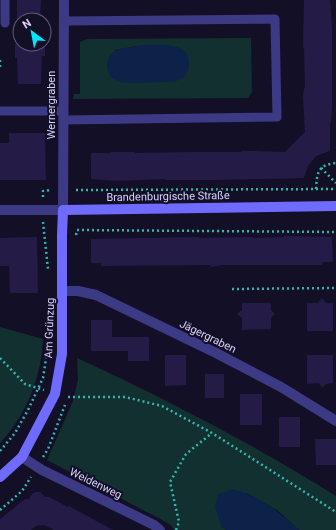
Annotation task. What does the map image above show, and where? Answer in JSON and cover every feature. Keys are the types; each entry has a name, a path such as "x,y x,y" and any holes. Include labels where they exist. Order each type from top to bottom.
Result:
{"street":[{"name":"Wernergraben","path":"63,210 64,0"},
{"name":"Brandenburgische Straße","path":"0,210 336,206"},
{"name":"Am Grünzug","path":"0,477 22,457 54,394 62,354 63,210"},
{"name":"Jägergraben","path":"62,291 78,291 96,295 216,353 281,387 336,421"},
{"name":"Weidenweg","path":"22,457 42,470 154,525 160,530"}],"lane":[{"path":"5,0 5,23"},
{"path":"0,111 63,115 277,117 275,19 64,21"}],"path":[{"path":"0,60 0,68"},
{"path":"316,189 318,172 321,168 328,164 336,163"},
{"path":"48,273 42,210 43,191 334,189 336,182 321,168"},
{"path":"77,230 336,232"},
{"path":"232,288 336,288"},
{"path":"0,451 15,433 43,378 47,352 48,319"},
{"path":"0,358 25,384 54,394 70,397 125,397 162,406 212,433 336,512"},
{"path":"176,530 178,522 170,482 186,454 212,433"}],"green space":[{"path":"251,38 252,92 248,98 73,99 74,94 80,94 80,42 87,39","holes":["138,46 165,46 181,49 176,81 121,82 115,50"]},
{"path":"0,327 43,339 40,365 32,392 24,410 13,428 0,443"},
{"path":"77,358 241,440 336,496 336,530 299,530 278,511 247,493 221,526 226,530 174,530 171,525 164,521 47,460 73,401 78,380"}],"water":[{"path":"161,45 177,47 184,50 188,56 189,63 186,74 184,77 176,81 148,83 120,82 112,78 107,67 108,59 111,55 118,50 138,46"},
{"path":"233,489 260,500 299,530 226,530 221,526 215,507 219,494"}],"building":[{"path":"17,0 41,0 40,12 17,12"},
{"path":"304,0 330,0 332,28 332,107 330,123 330,151 316,156 308,166 304,178 216,180 165,179 116,181 91,179 91,153 241,151 285,152 305,132 303,97 305,88 303,47"},
{"path":"15,52 45,52 45,56 42,56 41,84 18,84 17,58 15,58"},
{"path":"9,133 45,133 46,180 0,180 0,143 9,143"},
{"path":"284,236 332,237 333,262 323,262 322,265 222,265 211,267 211,265 101,266 101,263 91,263 91,239 199,237 252,238"},
{"path":"37,237 38,293 10,293 9,266 0,266 0,238"},
{"path":"322,298 326,303 333,303 333,331 307,331 307,303 318,303"},
{"path":"242,303 271,303 271,310 275,314 271,318 271,329 242,330 242,318 237,314 242,310"},
{"path":"91,320 112,320 112,337 149,337 149,361 128,361 128,351 91,351"},
{"path":"165,355 186,355 186,385 165,386"},
{"path":"307,355 333,355 333,383 326,384 322,388 319,383 307,384"},
{"path":"205,374 224,374 224,398 205,398"},
{"path":"240,394 262,394 262,425 240,425"},
{"path":"279,417 300,417 300,447 279,447"},
{"path":"315,439 336,439 336,465 316,465"},
{"path":"40,492 45,497 49,497 68,507 69,506 113,530 54,530 44,525 36,526 31,530 0,530 0,519 25,499 29,499 32,494"}]}
